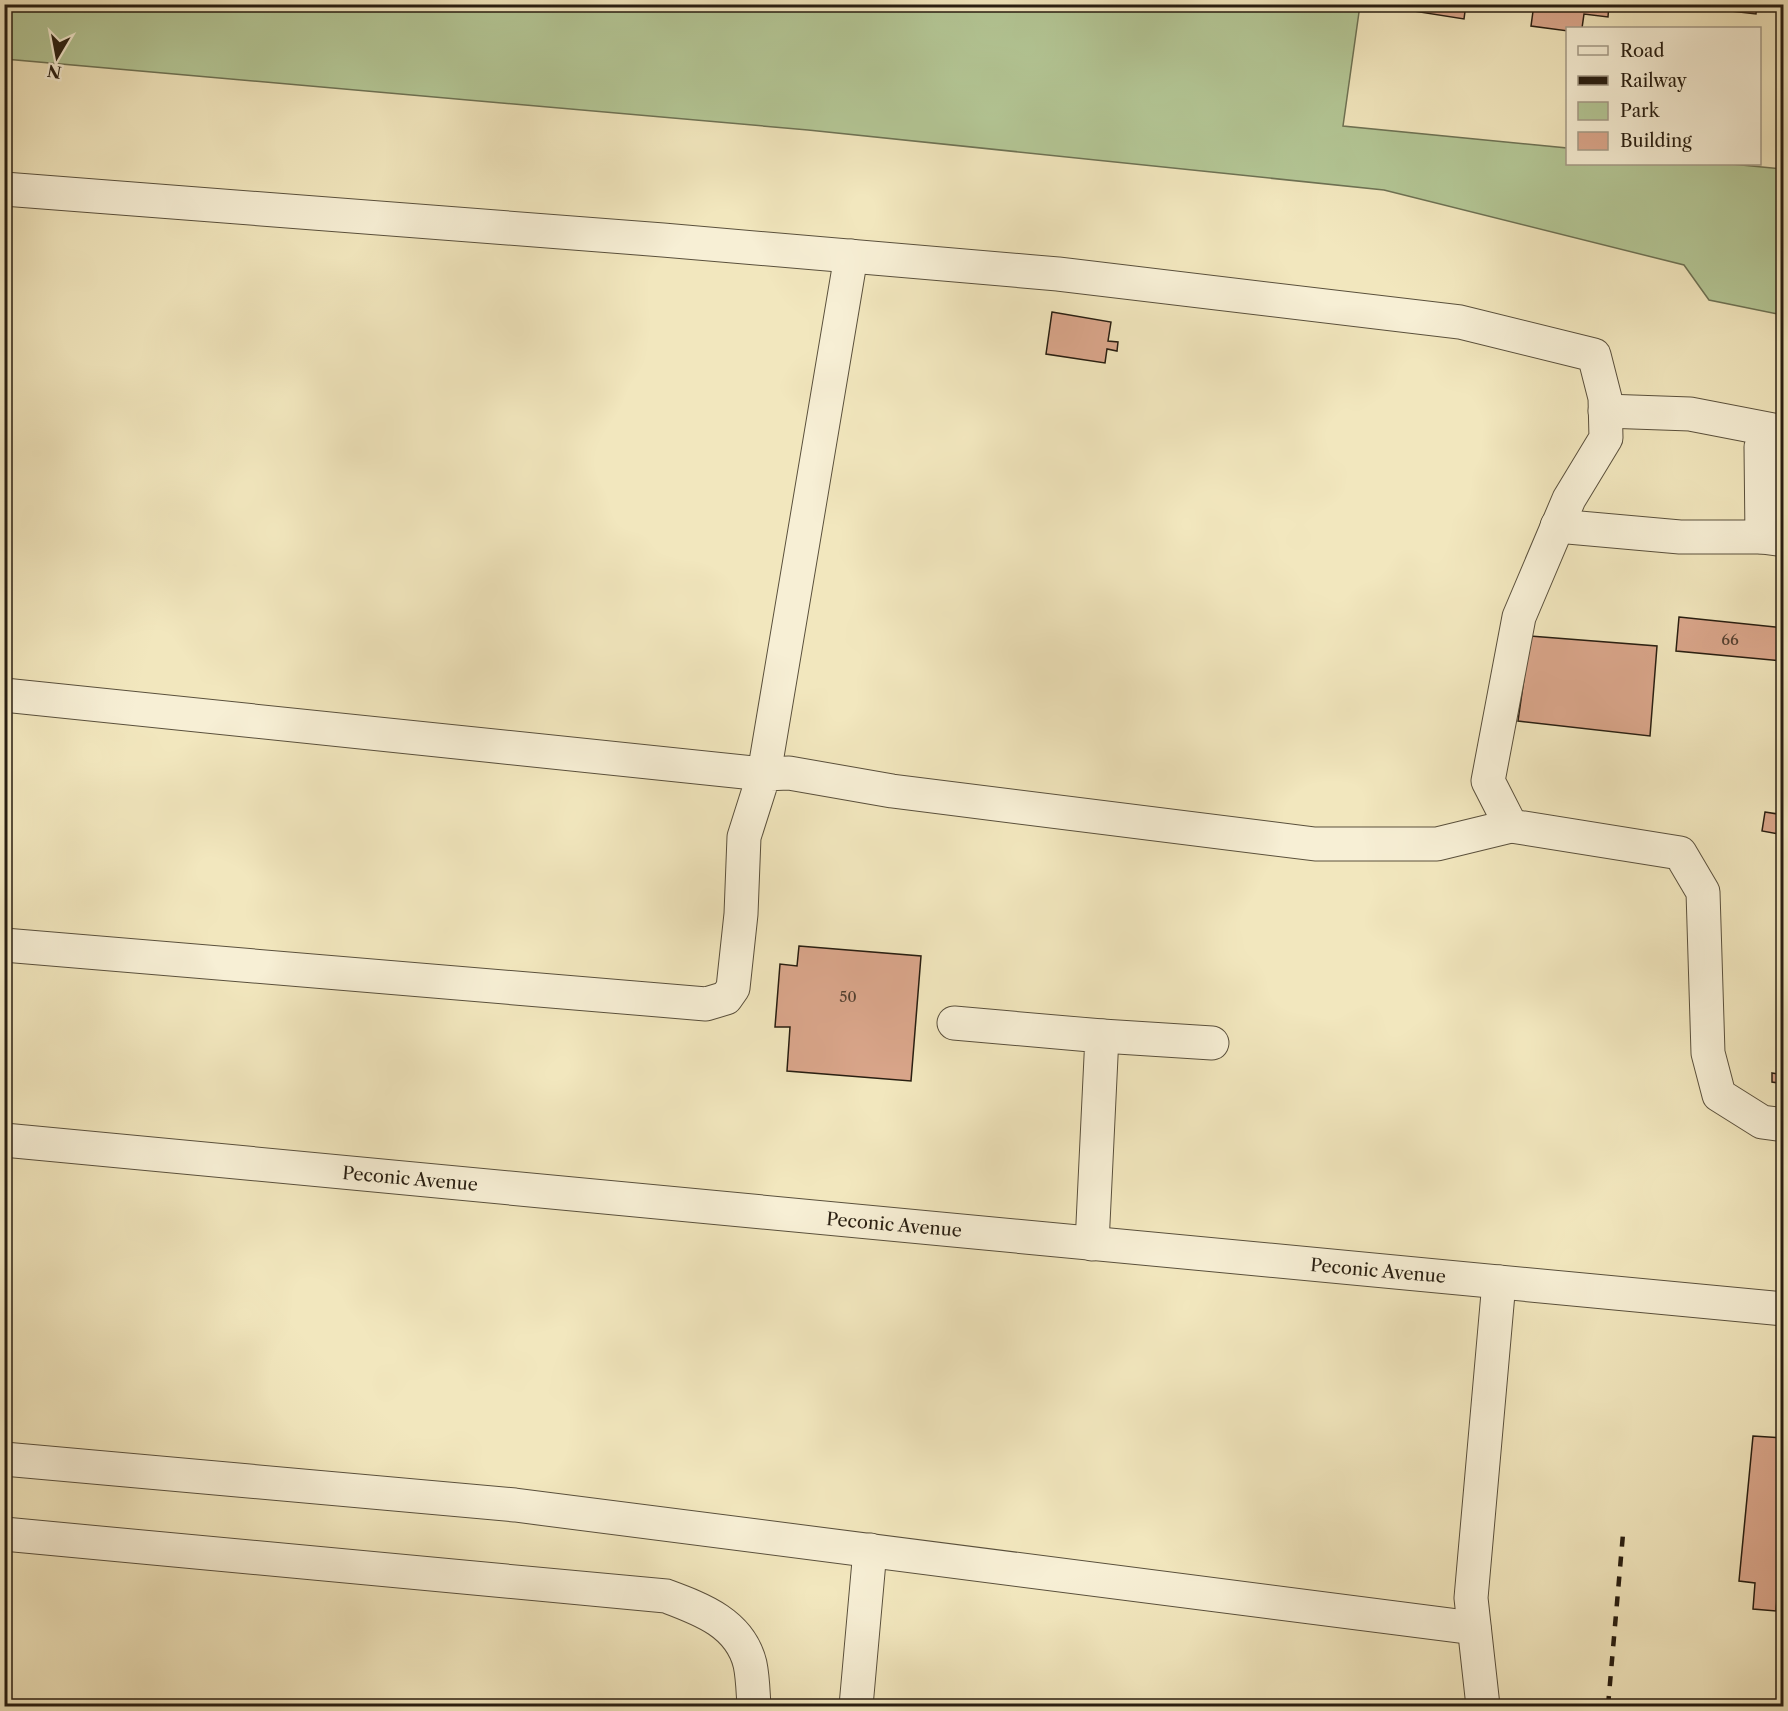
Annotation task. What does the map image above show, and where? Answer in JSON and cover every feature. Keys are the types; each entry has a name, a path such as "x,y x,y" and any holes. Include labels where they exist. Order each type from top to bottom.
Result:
{"street":[{"path":"4,189 1058,274 1460,322 1594,355 1605,411 1606,438 1569,499 1519,617 1488,781 1511,826"},
{"path":"4,945 706,1004 726,998 733,988 741,914 744,837 764,774 851,256"},
{"path":"1605,411 1690,414 1781,431"},
{"path":"1557,526 1680,537 1773,538 1761,447 1781,431"},
{"path":"4,695 764,774 789,772 892,791 1316,844 1437,844 1511,826 1680,853 1703,892 1708,1053 1719,1095 1762,1122 1784,1125"},
{"path":"954,1023 1212,1043"},
{"path":"1092,1244 1102,1036"},
{"name":"Peconic Avenue","path":"4,1140 1784,1309"},
{"path":"1483,1707 1471,1598 1499,1282"},
{"path":"4,1459 515,1505 1474,1628"},
{"path":"4,1533 666,1596 708,1612 733,1631 750,1663 754,1707"},
{"path":"856,1707 870,1550"}],"green space":[{"path":"4,5 1360,5 1343,126 1566,148 1566,165 1741,165 1783,169 1783,315 1709,300 1684,265 1384,190 808,130 5,59"}],"building":[{"path":"1395,4 1466,4 1464,19 1394,8"},
{"path":"1534,4 1609,4 1608,17 1584,14 1582,27 1566,27 1566,31 1531,26"},
{"path":"1670,4 1757,4 1756,14"},
{"path":"1052,312 1111,322 1108,341 1118,342 1117,351 1107,349 1105,363 1046,354"},
{"path":"1679,617 1784,628 1784,661 1676,651"},
{"path":"1530,636 1657,646 1650,736 1518,721"},
{"path":"1765,812 1784,815 1784,835 1762,831"},
{"path":"799,946 921,956 911,1081 787,1071 790,1027 775,1027 780,964 797,966"},
{"path":"1772,1073 1784,1075 1784,1084 1772,1082"},
{"path":"1753,1436 1784,1438 1784,1587 1778,1586 1776,1611 1753,1609 1755,1583 1739,1581"}],"railway":[{"path":"1608,1706 1623,1534"}]}
